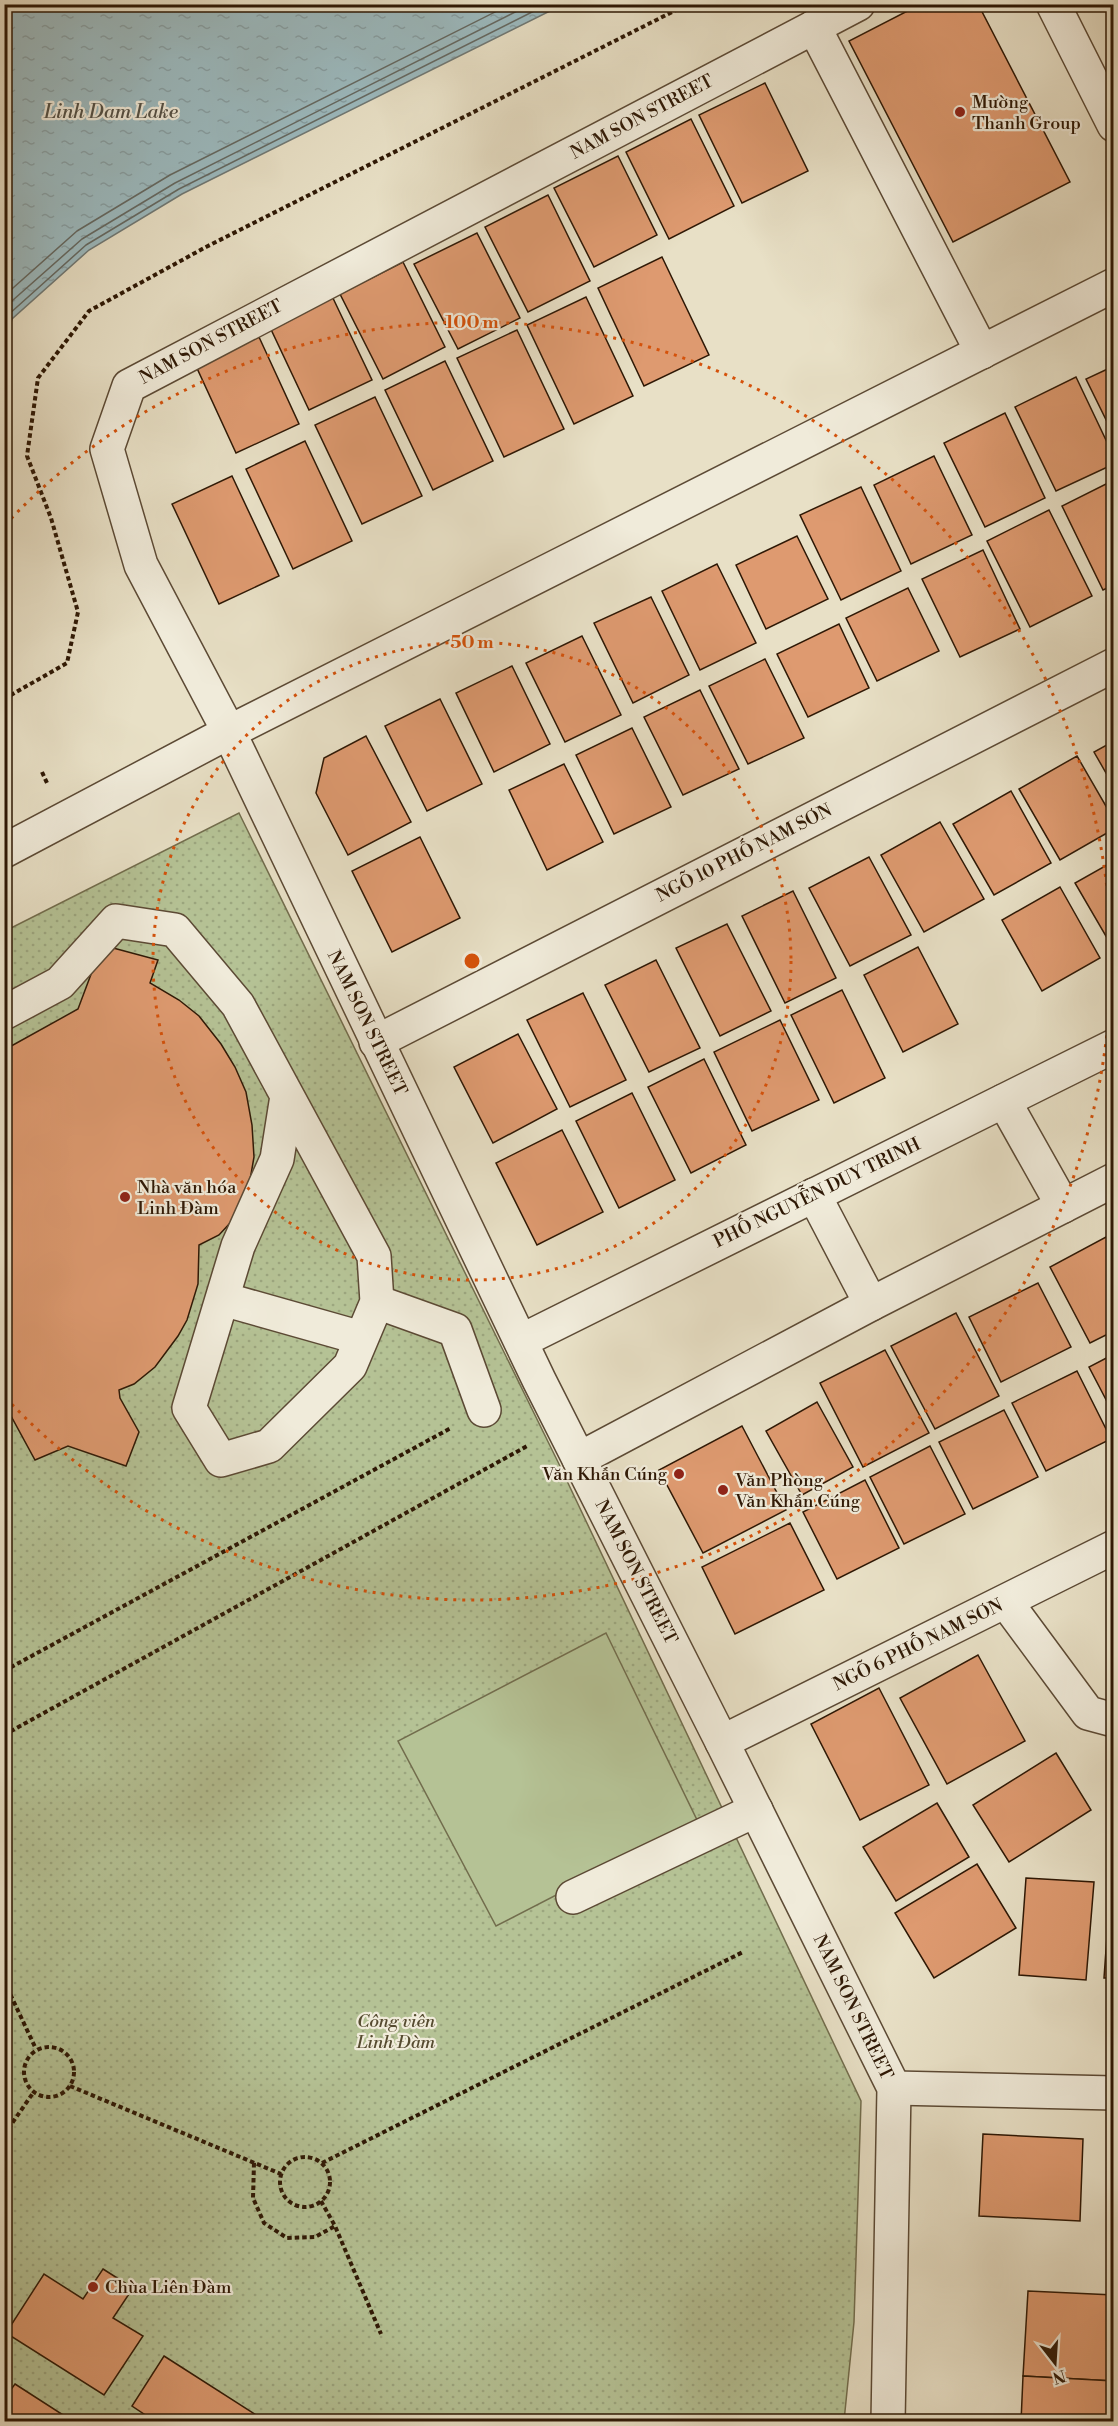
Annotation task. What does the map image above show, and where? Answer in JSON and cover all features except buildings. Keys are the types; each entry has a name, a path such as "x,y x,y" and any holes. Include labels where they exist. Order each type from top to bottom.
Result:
{"street":[{"name":"NAM SON STREET","path":"858,4 129,386 107,449 141,565 230,732 376,1042 562,1426 894,2088 888,2421"},
{"path":"1053,4 1113,125"},
{"path":"814,27 982,352"},
{"path":"4,851 230,732 1113,285"},
{"name":"NGÕ 10 PHỐ NAM SƠN","path":"376,1042 1113,665"},
{"path":"4,1013 60,983 116,921 175,930 238,1005 374,1256 376,1302 350,1366 269,1446 221,1460 189,1408 238,1246 277,1159 287,1096"},
{"name":"PHỐ NGUYỄN DUY TRINH","path":"521,1341 1113,1046"},
{"path":"1004,1101 1063,1206"},
{"path":"579,1459 870,1304 1113,1180"},
{"path":"814,1195 870,1304"},
{"path":"223,1299 361,1338"},
{"path":"376,1302 455,1330 484,1410"},
{"name":"NGÕ 6 PHỐ NAM SƠN","path":"722,1742 1113,1547"},
{"path":"1006,1602 1088,1713 1113,1720"},
{"path":"573,1897 756,1810"},
{"path":"894,2088 1113,2093"}],"path":[{"path":"4,699 67,663 70,653 78,612 51,518 27,456 38,378 89,311 206,247 688,4"},
{"path":"4,1671 484,1410"},
{"path":"4,1735 562,1426"},
{"path":"321,2163 743,1952"},
{"path":"4,1981 36,2049"},
{"path":"51,2046 64,2051 72,2061 75,2072 70,2086 60,2096 47,2098 33,2093 25,2083 23,2070 27,2057 36,2049 51,2046"},
{"path":"70,2086 281,2174"},
{"path":"4,2135 33,2093"},
{"path":"309,2157 321,2163 328,2174 330,2187 321,2201 313,2206 300,2207 288,2201 281,2191 281,2174 286,2166 296,2158 309,2157"},
{"path":"254,2163 253,2198 264,2223 287,2238 315,2237 335,2226"},
{"path":"321,2201 335,2226 381,2334"}],"green space":[{"name":"Công viên Linh Đàm","path":"239,813 558,1462 861,2101 854,2322 844,2421 5,2422 5,931"},
{"path":"606,1633 698,1822 496,1926 398,1741"}],"water":[{"name":"Linh Dam Lake","path":"5,4 562,5 182,194 89,250 12,319 5,345"}],"place":[{"name":"Mường Thanh Group","path":"960,112"},
{"name":"Nhà văn hóa Linh Đàm","path":"125,1197"},
{"name":"Văn Khấn Cúng","path":"679,1474"},
{"name":"Văn Phòng Văn Khấn Cúng","path":"723,1490"},
{"name":"Chùa Liên Đàm","path":"93,2287"}]}
